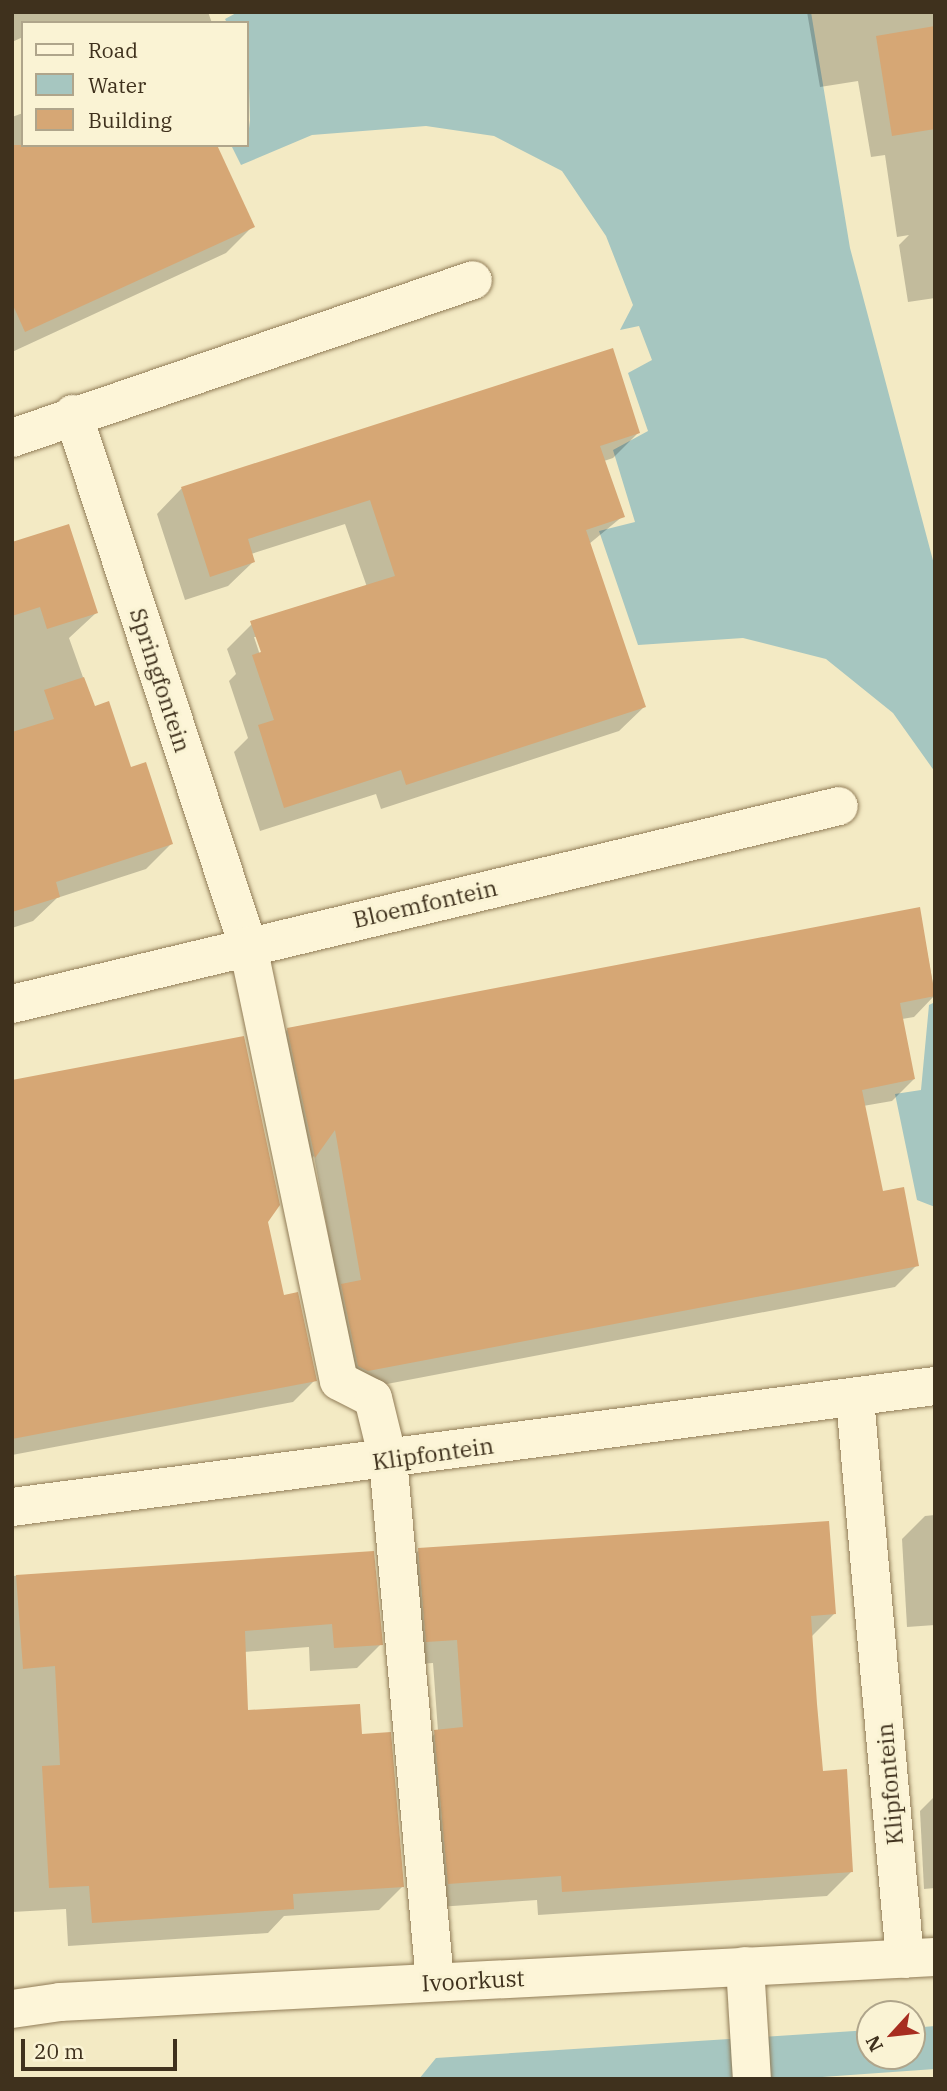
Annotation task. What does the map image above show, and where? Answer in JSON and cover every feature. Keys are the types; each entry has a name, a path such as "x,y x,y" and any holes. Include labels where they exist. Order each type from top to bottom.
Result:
{"street":[{"path":"12,438 73,414 473,280"},
{"name":"Springfontein","path":"73,414 248,946 339,1381 373,1398 388,1459"},
{"name":"Bloemfontein","path":"12,1004 839,806"},
{"name":"Klipfontein","path":"12,1507 855,1399 935,1386"},
{"name":"Klipfontein","path":"855,1399 920,1958"},
{"path":"388,1459 435,1982"},
{"name":"Ivoorkust","path":"12,2009 71,2001 920,1958"},
{"path":"745,1966 752,2079"}],"water":[{"path":"238,12 811,12 850,248 935,568 935,772 893,713 826,659 743,638 638,645 599,531 635,522 613,450 648,431 628,373 652,360 639,326 620,330 633,305 606,236 562,171 494,136 426,126 312,135 241,165 232,147 248,147 248,21 225,19"},
{"path":"935,1002 935,1207 917,1200 895,1094 921,1090 929,1005"},
{"path":"935,2026 935,2069 926,2070 926,2027"},
{"path":"856,2031 856,2070 921,2070 794,2079 419,2079 436,2058"}],"building":[{"path":"935,26 935,129 892,136 876,36"},
{"path":"12,145 218,147 255,227 25,332 12,303"},
{"path":"613,348 640,433 600,446 625,517 586,530 646,707 406,785 401,770 284,808 258,725 274,720 252,655 261,652 250,621 395,576 370,500 248,539 255,562 210,577 181,487"},
{"path":"69,524 98,613 47,629 40,607 12,616 12,542"},
{"path":"84,677 95,706 109,701 131,767 146,762 173,844 56,882 60,897 12,912 12,732 54,719 44,690"},
{"path":"920,907 935,996 900,1003 915,1079 862,1090 883,1191 904,1187 919,1266 368,1371 358,1366 341,1284 361,1280 335,1130 315,1158 287,1028"},
{"path":"244,1036 280,1205 268,1222 284,1295 298,1292 317,1381 12,1439 12,1080"},
{"path":"829,1521 836,1614 811,1616 817,1704 823,1771 847,1769 853,1872 562,1892 561,1876 448,1884 434,1730 463,1727 457,1640 426,1642 418,1548"},
{"path":"374,1551 383,1645 334,1648 332,1624 245,1631 248,1710 360,1704 362,1734 391,1732 404,1887 293,1894 294,1909 92,1923 89,1886 49,1888 42,1766 60,1765 55,1666 23,1669 16,1575"}]}
